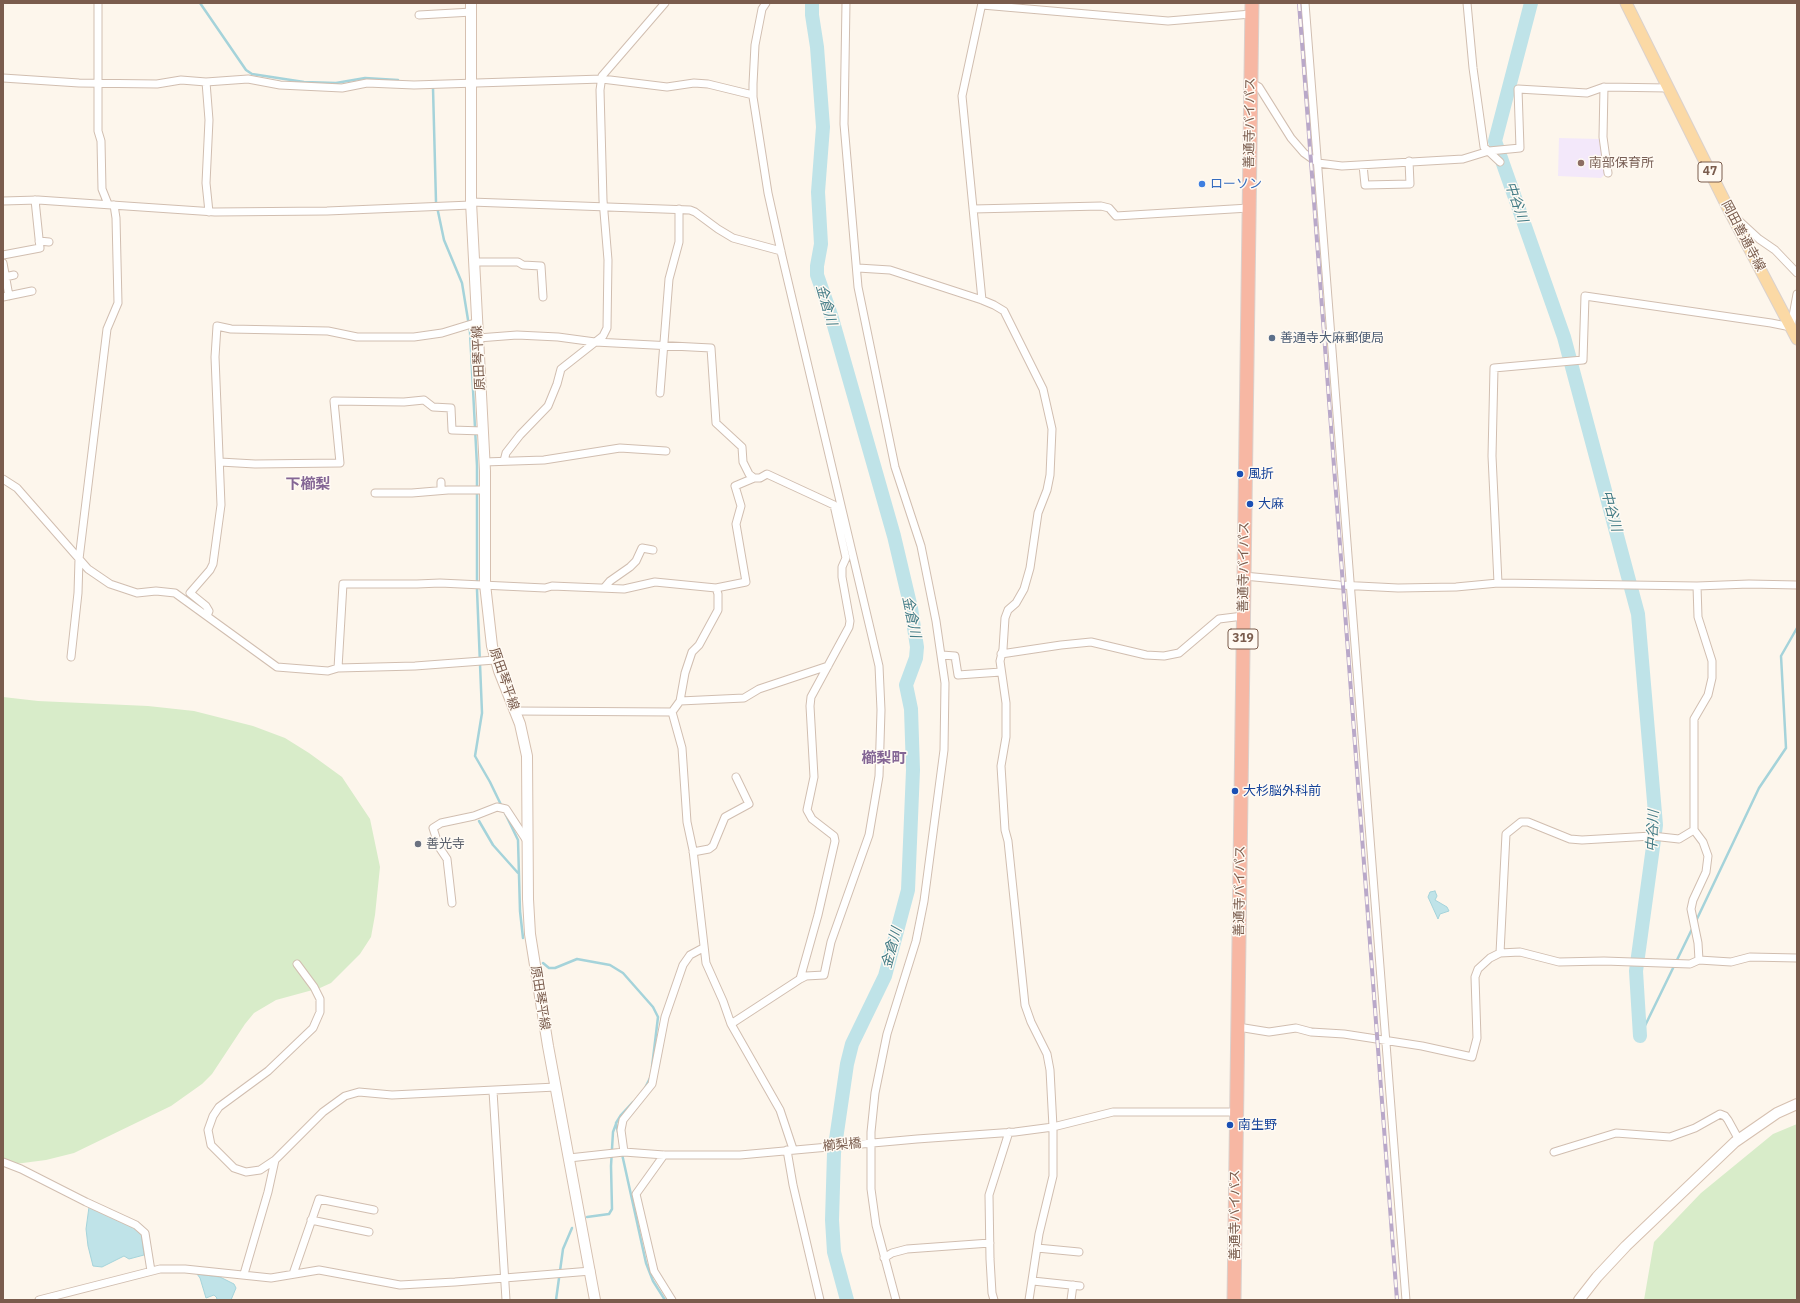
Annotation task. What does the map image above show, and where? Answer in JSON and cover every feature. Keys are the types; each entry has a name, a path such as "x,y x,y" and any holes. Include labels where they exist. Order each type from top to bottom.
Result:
{"highway":[{"name":"善通寺バイパス","path":"1234,1300 1252,9"},
{"name":"善通寺バイパス","path":"1230,1300 1234,1274"}],"main road":[{"name":"岡田善通寺線","path":"1626,3 1730,212 1797,339"},
{"name":"原田琴平線","path":"472,8 471,203 474,262 472,324 478,338 478,431 484,462 480,490 480,584 495,660 520,724 527,756 527,842 530,934 556,1087 596,1300"},
{"path":"1579,1300 1596,1277 1621,1251 1707,1167 1739,1140 1777,1113 1797,1104"}],"street":[{"path":"72,657 78,594 79,559 107,330 118,304 116,218 102,189 102,154 101,141 98,131 98,3"},
{"path":"504,461 506,453 520,435 548,406 561,369 603,336 607,328 608,260 603,206 600,90 602,79 611,65 634,41 641,30 665,3"},
{"path":"766,3 762,9 755,46 753,95 768,193 849,557 842,567 842,577 850,621 849,627 811,697 810,706 814,777 807,810 812,819 834,836 836,840 818,915 800,979"},
{"path":"846,3 844,124 858,287 894,467 921,546 942,655 945,683 944,750 930,866 916,941 887,1034 875,1093 871,1142 871,1189 876,1225 896,1300"},
{"path":"1305,3 1406,1300"},
{"path":"1467,3 1473,68 1484,147 1500,162"},
{"path":"982,300 962,96 982,4 1168,21 1252,9"},
{"path":"419,15 428,10 472,8"},
{"path":"3,78 97,83 156,84 181,80 206,82 248,79 280,85 342,88 367,83 414,85 602,79 662,87 694,83 708,84 753,95"},
{"path":"206,82 209,120 206,183 209,212"},
{"path":"1250,82 1258,87 1299,149 1318,163 1342,166 1363,166 1409,161 1463,159 1489,151 1520,148 1518,89 1587,93 1604,88 1668,88"},
{"path":"1604,88 1603,138 1609,167 1608,173"},
{"path":"1363,166 1365,185 1410,184 1409,161"},
{"path":"3,201 35,200 209,212 327,211 437,207 471,203 679,209 695,212 733,238 781,251"},
{"path":"3,255 17,256 40,248 35,200"},
{"path":"973,209 1101,206 1109,208 1116,216 1249,208"},
{"path":"660,393 669,279 678,242 679,209"},
{"path":"1730,212 1759,239 1775,250 1797,273"},
{"path":"39,241 49,242"},
{"path":"474,262 518,262 523,266 541,266 543,297"},
{"path":"3,263 6,276 6,296 32,291"},
{"path":"858,268 890,270 982,300 1004,311 1043,389 1052,429 1050,474 1047,490 1038,513 1030,568 1024,589 1016,603 1008,610 1005,618 1001,654 1001,672 1006,703 1006,737 1001,766 1005,830 1008,841 1025,1005 1031,1022 1047,1054 1050,1070 1053,1127 1053,1176 1037,1248 1029,1300"},
{"path":"6,276 14,275"},
{"path":"1498,583 1492,456 1494,368 1584,360 1585,296 1771,322 1791,327 1797,294"},
{"path":"207,616 209,611 206,606 190,593 210,570 221,505 215,357 217,326 231,329 328,331 357,337 414,337 442,333 472,324"},
{"path":"478,338 517,335 558,337 595,342 710,348 716,423 742,448 743,462 749,474 754,478"},
{"path":"220,462 255,464 340,463 334,401 404,402 424,400 433,407 451,408 452,430 478,431"},
{"path":"484,462 544,460 620,448 666,451"},
{"path":"338,668 343,584 440,583 545,588 552,586 624,589 654,582 716,588 746,582 736,524 740,506 735,486 754,478 760,478 767,474 834,505 880,666 881,710 879,776 869,835 831,942 824,975 806,976 800,979 731,1024"},
{"path":"3,479 17,488 88,569 110,584 137,593 175,593 277,667 328,671 338,668 415,666 495,660"},
{"path":"441,482 441,490"},
{"path":"375,493 401,496 441,490 480,490"},
{"path":"604,588 610,581 633,564 642,548 653,550"},
{"path":"1244,576 1351,585 1412,588 1456,587 1498,583 1698,586 1749,584 1797,585"},
{"path":"1698,586 1698,617 1712,661 1712,678 1708,695 1694,720 1694,830 1703,842 1708,856 1706,872 1693,900 1691,909 1698,943 1699,960"},
{"path":"672,712 680,701 685,673 692,652 699,645 718,610 718,594 716,588"},
{"path":"1001,654 1061,644 1091,642 1146,655 1164,656 1179,653 1219,619 1243,616"},
{"path":"942,655 955,656 958,675 1001,672"},
{"path":"680,701 744,698 758,689 828,666"},
{"path":"515,711 672,712"},
{"path":"672,712 682,748 687,822 693,852 703,948 706,963 723,1001 731,1024 780,1110 790,1150 793,1185 820,1300"},
{"path":"693,852 709,849 713,846 726,817 749,804 736,777"},
{"path":"452,903 447,859 439,847 433,828 441,823 474,816 497,808 505,809 527,842"},
{"path":"1500,953 1506,834 1521,822 1528,822 1570,839 1582,840 1652,836 1679,839 1694,830"},
{"path":"618,1152 623,1120 652,1084 665,1017 683,965 690,956 703,948"},
{"path":"1238,1027 1269,1032 1296,1028 1311,1032 1344,1034 1386,1040 1472,1056 1477,1038 1475,977 1478,969 1490,958 1500,953 1512,951 1520,952 1559,962 1604,961 1690,964 1699,960 1730,962 1750,957 1797,958"},
{"path":"297,964 314,986 320,999 320,1012 313,1028 268,1070 219,1107 213,1116 208,1130 211,1145 234,1168 246,1172 260,1170 275,1160 323,1112 345,1096 359,1092 392,1095 556,1087"},
{"path":"493,1091 506,1300"},
{"name":"櫛梨橋","path":"569,1158 618,1152 664,1155 740,1155 814,1147 1009,1132 1053,1127 1113,1112 1236,1112"},
{"path":"1554,1152 1616,1133 1670,1137 1695,1128 1720,1114 1725,1116 1728,1120 1739,1140"},
{"path":"994,1300 991,1283 989,1195 1009,1132"},
{"path":"664,1155 636,1194 654,1272 672,1300"},
{"path":"244,1274 268,1192 275,1160"},
{"path":"3,1162 21,1169 86,1202 136,1225 145,1233 151,1271"},
{"path":"293,1274 319,1199 374,1210"},
{"path":"311,1220 369,1232"},
{"path":"884,1258 892,1253 907,1249 990,1243"},
{"path":"1037,1248 1079,1252"},
{"path":"40,1300 160,1269 185,1269 244,1274 270,1278 319,1270 400,1284 455,1282 590,1271"},
{"path":"1033,1281 1076,1286 1071,1300"}],"shaded area":[{"name":"南部保育所","path":"1559,138 1599,139 1606,169 1604,175 1601,178 1558,176"}],"green space":[{"path":"3,697 38,701 148,706 194,711 253,726 285,738 342,777 370,819 380,867 371,937 360,954 331,983 320,988 276,1000 254,1013 212,1074 202,1084 171,1106 74,1153 46,1160 15,1164 3,1163"},
{"path":"1797,1124 1797,1300 1644,1300 1654,1242 1701,1193 1773,1134"}],"water":[{"path":"1435,891 1437,896 1435,900 1447,907 1449,911 1440,914 1438,919 1428,897 1430,892"},
{"path":"89,1207 141,1231 144,1255 129,1259 124,1256 102,1267 93,1266 86,1229"},
{"path":"197,1274 220,1277 234,1284 236,1288 231,1300 216,1300 217,1298 214,1295 206,1298 200,1278"}],"waterway":[{"path":"200,3 246,70 252,74 304,82 336,83 365,78 398,80"},
{"name":"金倉川","path":"812,3 823,127 818,192 821,244 817,275 831,315 894,536 911,608 917,647 916,658 906,685 911,709 913,770 908,890 885,976 852,1044 847,1064 834,1153 832,1220 834,1252 847,1300"},
{"name":"中谷川","path":"1531,3 1495,141 1564,337 1638,614 1656,825 1636,971 1640,1036"},
{"path":"433,88 436,202 444,240 462,283 470,332 477,466 477,590 482,713 475,756 490,782 518,840 520,911 523,938"},
{"path":"1696,921 1759,788 1786,748 1781,656 1797,628"},
{"path":"479,821 493,845 518,873"},
{"path":"1640,1036 1693,927"},
{"path":"543,963 549,968 555,968 577,959 610,965 623,973 653,1007 658,1017 652,1067"},
{"path":"645,1088 651,1076"},
{"path":"619,1137 616,1123 633,1102"},
{"path":"587,1217 609,1214 612,1209 611,1166 613,1132 616,1124"},
{"path":"622,1154 646,1263 653,1281 665,1300"},
{"path":"556,1300 563,1249 572,1228"}],"railway":[{"path":"1299,3 1397,1300"}],"place":[{"name":"南部保育所","path":"1581,163"},
{"name":"ローソン","path":"1202,184"},
{"name":"善通寺大麻郵便局","path":"1272,338"},
{"name":"風折","path":"1240,474"},
{"name":"大麻","path":"1250,504"},
{"name":"大杉脳外科前","path":"1235,791"},
{"name":"善光寺","path":"418,844"},
{"name":"南生野","path":"1230,1125"}],"district":[{"name":"下櫛梨","path":"308,485"},
{"name":"櫛梨町","path":"884,759"}]}
